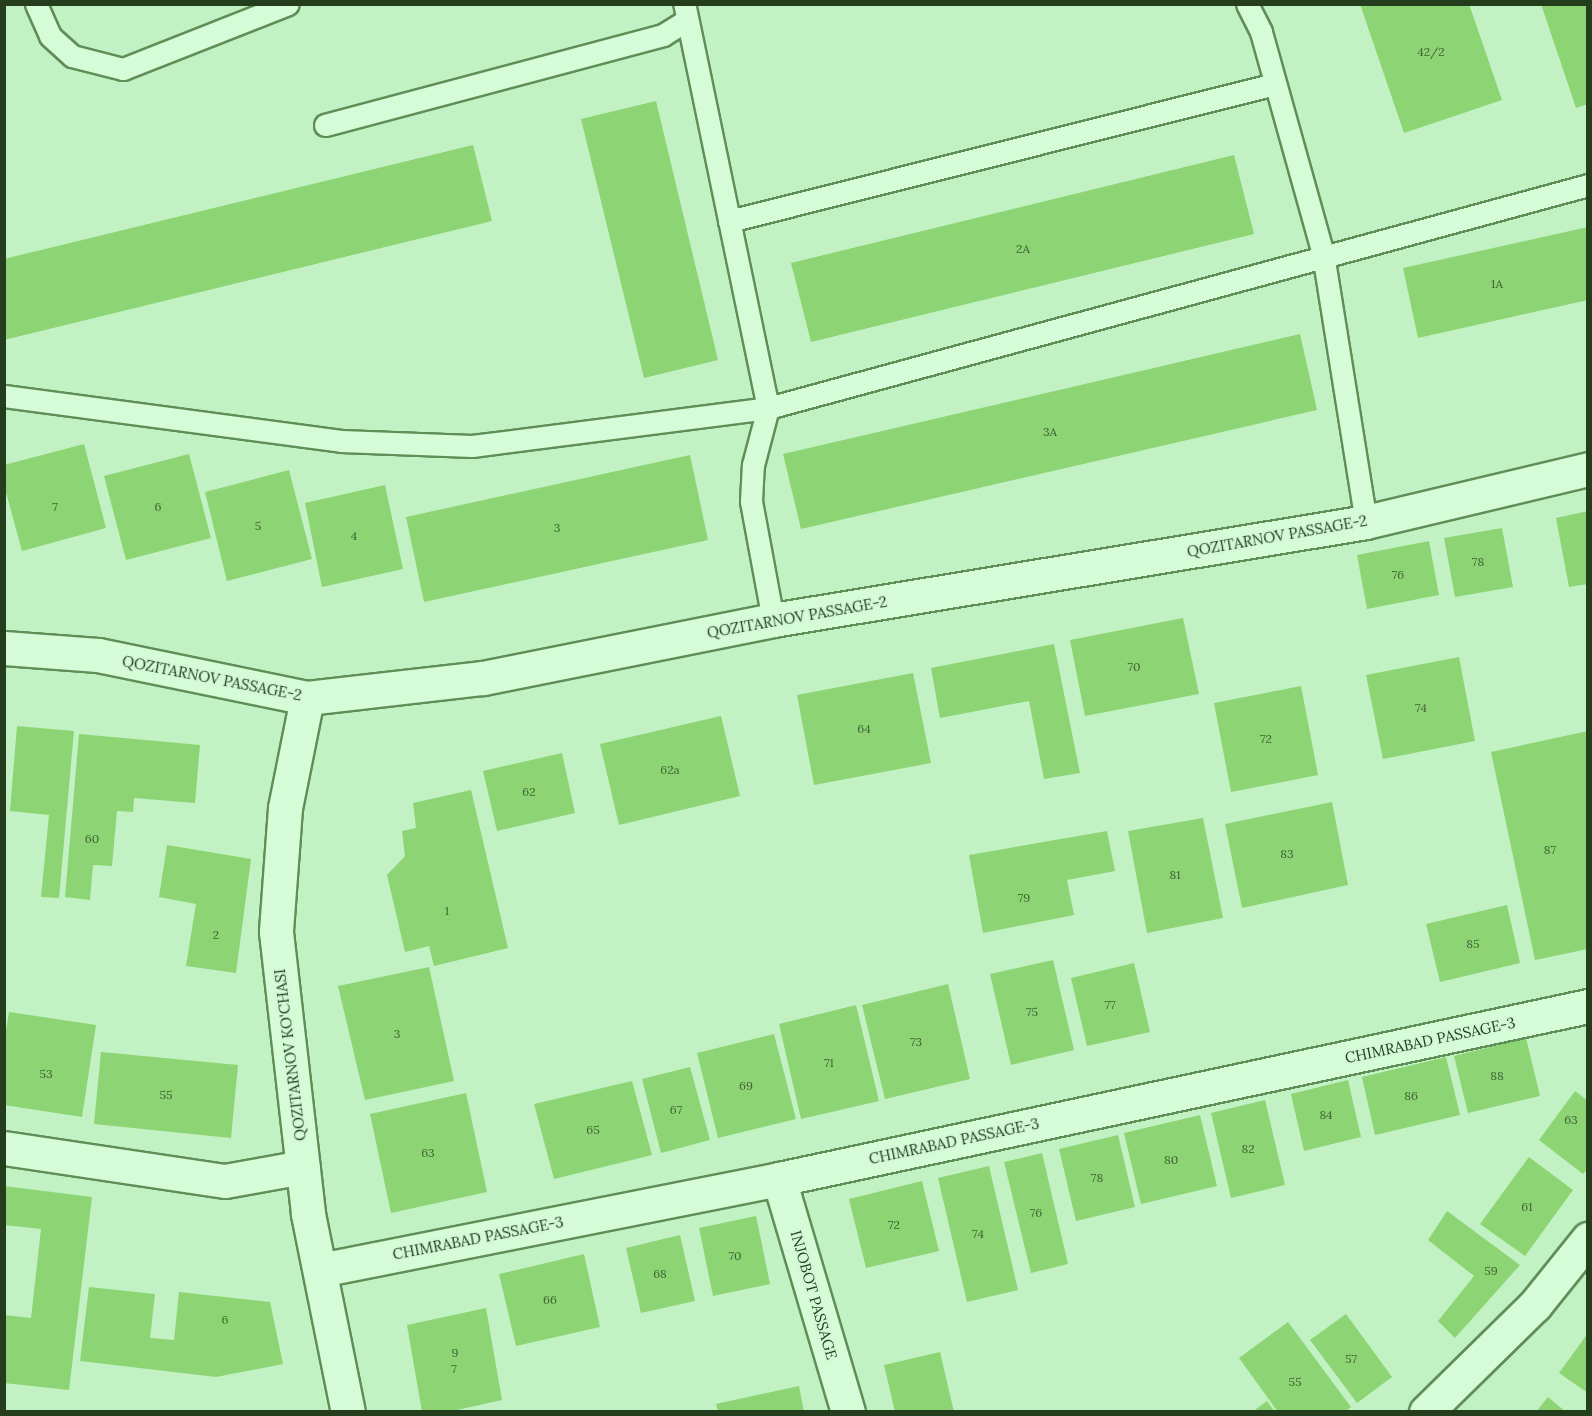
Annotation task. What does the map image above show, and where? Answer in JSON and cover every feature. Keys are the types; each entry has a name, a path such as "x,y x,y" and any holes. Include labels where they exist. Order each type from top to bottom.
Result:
{"street":[{"name":"QOZITARNOV PASSAGE-2","path":"4,648 98,655 307,698 483,678 773,620 1366,522 1587,468"},
{"name":"QOZITARNOV KO'CHASI","path":"307,698 285,808 276,932 303,1167 320,1270 348,1412"},
{"name":"CHIMRАBАD PASSAGE-3","path":"320,1270 779,1179 1587,1006"},
{"path":"4,1148 225,1181 303,1167"},
{"name":"INJOBOT PASSAGE","path":"779,1179 848,1412"},
{"path":"1426,1412 1536,1305 1587,1239"}],"lane":[{"path":"36,4 50,36 72,56 123,69 288,4"},
{"path":"1247,4 1261,32 1323,254 1366,522"},
{"path":"325,125 663,35 686,12"},
{"path":"686,12 768,408 753,465 751,501 773,620"},
{"path":"729,221 1275,84"},
{"path":"4,396 341,441 472,446 768,408 1323,254 1587,185"}],"building":[{"path":"1360,4 1469,4 1502,100 1404,133"},
{"path":"1541,4 1588,4 1588,104 1576,108"},
{"path":"656,101 718,360 644,378 581,119"},
{"path":"473,145 492,221 4,340 4,259"},
{"path":"1234,155 1254,234 811,342 791,263"},
{"path":"1588,227 1588,300 1418,338 1403,268"},
{"path":"1300,334 1317,410 801,529 783,454"},
{"path":"84,444 106,528 22,551 4,485 4,465"},
{"path":"189,454 211,538 126,560 104,476"},
{"path":"690,455 708,540 424,602 406,517"},
{"path":"289,470 312,559 227,581 205,492"},
{"path":"385,485 403,569 322,587 305,503"},
{"path":"1588,511 1588,584 1569,587 1556,518"},
{"path":"1502,528 1513,587 1455,597 1444,538"},
{"path":"1429,541 1439,595 1367,609 1357,555"},
{"path":"1183,618 1199,694 1085,716 1070,640"},
{"path":"1054,644 1080,773 1044,779 1029,701 940,718 931,668"},
{"path":"1459,657 1475,741 1383,759 1366,675"},
{"path":"913,673 931,763 814,785 797,695"},
{"path":"1301,686 1318,775 1231,792 1214,703"},
{"path":"721,716 740,796 619,825 600,744"},
{"path":"17,726 74,731 59,898 41,897 49,815 10,811"},
{"path":"1588,731 1588,949 1535,960 1491,752"},
{"path":"79,734 200,745 195,803 134,798 133,812 117,811 112,866 93,865 90,900 65,897"},
{"path":"562,753 575,813 497,831 483,771"},
{"path":"471,790 508,948 434,966 429,946 405,952 387,875 405,856 402,831 416,828 413,803"},
{"path":"1332,802 1348,885 1242,908 1225,824"},
{"path":"1203,818 1223,918 1147,933 1128,831"},
{"path":"1107,831 1115,871 1067,880 1074,915 983,933 969,855"},
{"path":"167,845 251,859 236,973 186,966 196,904 159,897"},
{"path":"1507,905 1520,963 1440,982 1426,924"},
{"path":"1053,960 1074,1050 1011,1065 990,974"},
{"path":"1134,963 1150,1032 1087,1046 1071,978"},
{"path":"429,967 454,1081 365,1100 338,986"},
{"path":"948,984 970,1079 885,1099 862,1005"},
{"path":"856,1005 879,1101 801,1119 779,1024"},
{"path":"9,1012 96,1025 82,1117 4,1105 4,1043"},
{"path":"774,1034 796,1119 718,1138 697,1053"},
{"path":"1526,1038 1540,1096 1468,1113 1454,1056"},
{"path":"101,1052 238,1065 231,1138 94,1124"},
{"path":"1446,1057 1460,1115 1375,1135 1362,1077"},
{"path":"690,1067 710,1140 661,1153 642,1079"},
{"path":"1348,1080 1361,1137 1304,1151 1291,1094"},
{"path":"632,1081 652,1155 554,1179 534,1104"},
{"path":"1575,1091 1588,1101 1588,1168 1583,1174 1539,1140"},
{"path":"466,1093 487,1192 391,1213 370,1114"},
{"path":"1265,1100 1285,1185 1231,1198 1211,1113"},
{"path":"1200,1115 1217,1186 1141,1204 1124,1133"},
{"path":"1118,1135 1135,1207 1076,1221 1059,1149"},
{"path":"1042,1153 1068,1264 1031,1273 1004,1162"},
{"path":"1529,1157 1573,1190 1525,1256 1480,1224"},
{"path":"989,1166 1018,1290 967,1302 938,1178"},
{"path":"922,1181 939,1251 866,1268 849,1199"},
{"path":"4,1186 92,1197 69,1390 4,1383 4,1315 31,1318 41,1229 4,1225"},
{"path":"1447,1211 1520,1265 1455,1338 1438,1321 1474,1276 1428,1240"},
{"path":"756,1216 770,1284 713,1296 699,1228"},
{"path":"680,1235 695,1301 641,1313 626,1248"},
{"path":"584,1254 600,1327 516,1346 499,1274"},
{"path":"89,1287 155,1294 150,1338 174,1340 179,1292 270,1302 283,1364 216,1377 80,1361"},
{"path":"486,1308 502,1400 448,1412 422,1412 407,1325"},
{"path":"1346,1314 1392,1377 1357,1403 1310,1340"},
{"path":"1288,1322 1351,1407 1345,1412 1278,1412 1239,1358"},
{"path":"1588,1333 1588,1393 1559,1373"},
{"path":"940,1352 954,1412 895,1412 884,1365"},
{"path":"799,1386 804,1412 718,1412 716,1404"},
{"path":"1548,1397 1566,1412 1536,1412"},
{"path":"1267,1401 1275,1412 1252,1412"}]}
